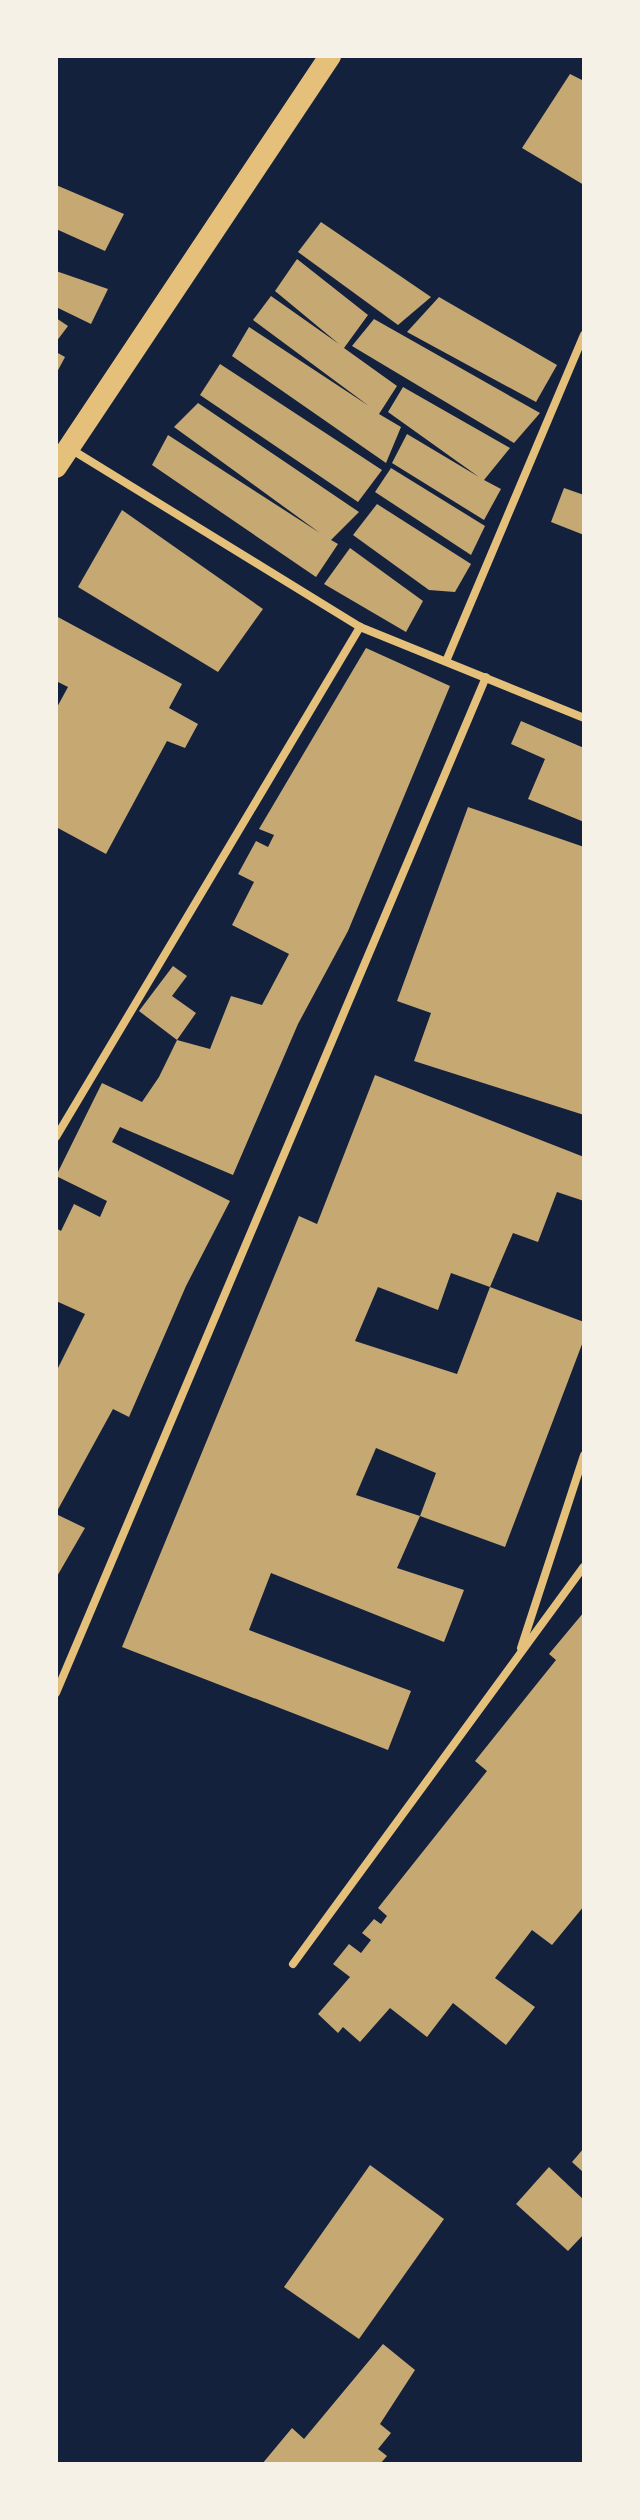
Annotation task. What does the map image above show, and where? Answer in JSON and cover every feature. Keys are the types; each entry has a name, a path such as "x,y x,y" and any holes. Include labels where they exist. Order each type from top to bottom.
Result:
{"highway":[{"path":"56,467 330,56"}],"street":[{"path":"447,659 584,335"},
{"path":"69,447 360,627 447,659 584,718"},
{"path":"56,1137 360,627"},
{"path":"56,1693 486,677"},
{"path":"518,1657 584,1455"},
{"path":"293,1964 584,1567"}],"building":[{"path":"570,74 584,81 584,185 522,148"},
{"path":"56,185 124,214 105,251 56,229"},
{"path":"321,222 431,297 398,325 298,252"},
{"path":"297,259 368,315 344,348 397,386 379,414 401,427 386,463 232,356 249,327 369,406 253,320 271,296 339,344 275,291"},
{"path":"56,271 108,289 91,324 56,307"},
{"path":"439,297 557,365 536,402 407,332"},
{"path":"56,318 68,326 56,342"},
{"path":"374,319 540,413 514,443 352,346"},
{"path":"56,352 65,357 56,374"},
{"path":"220,364 382,470 358,502 200,395"},
{"path":"403,387 510,448 484,480 501,489 484,520 392,463 407,434 479,477 388,412"},
{"path":"198,403 359,512 331,540 338,544 316,577 152,465 168,435 320,533 174,427"},
{"path":"391,468 485,526 471,555 375,492"},
{"path":"564,488 584,495 584,535 551,522"},
{"path":"377,504 471,564 455,592 429,590 353,535"},
{"path":"122,510 263,609 218,672 78,587"},
{"path":"350,548 423,601 406,632 324,584"},
{"path":"56,616 182,684 169,708 198,724 185,748 167,741 106,854 56,827 56,709 68,687 56,681"},
{"path":"366,648 450,686 348,931 298,1024 233,1175 120,1127 112,1142 230,1201 186,1286 129,1417 113,1409 56,1513 56,1372 85,1314 56,1301 56,1228 61,1231 74,1204 100,1217 107,1201 56,1176 102,1083 142,1102 159,1077 177,1040 210,1049 231,996 262,1005 289,954 232,925 254,882 238,874 256,841 268,847 274,835 259,829"},
{"path":"521,721 584,748 584,822 528,799 545,759 511,744"},
{"path":"468,807 584,847 584,1115 414,1061 431,1013 397,1001"},
{"path":"173,966 187,976 172,996 196,1013 177,1040 139,1011"},
{"path":"375,1075 584,1157 584,1201 557,1192 538,1242 513,1233 490,1287 584,1322 584,1339 505,1547 420,1516 397,1568 464,1590 444,1642 271,1573 249,1630 411,1691 388,1750 122,1647 299,1216 317,1224","holes":["451,1273 490,1287 457,1374 355,1341 378,1287 438,1310","376,1448 436,1473 420,1516 356,1495"]},
{"path":"56,1514 85,1528 56,1578"},
{"path":"584,1612 584,1906 552,1945 532,1930 495,1978 535,2007 506,2045 453,2003 427,2037 390,2008 360,2042 343,2027 338,2033 318,2014 350,1977 333,1964 349,1944 361,1953 371,1940 362,1933 374,1919 381,1924 387,1916 378,1908 487,1771 475,1761 556,1660 549,1654"},
{"path":"584,2148 584,2173 572,2162"},
{"path":"370,2165 444,2219 359,2339 284,2287"},
{"path":"549,2167 584,2200 584,2234 568,2251 516,2204"},
{"path":"383,2344 415,2370 380,2424 391,2433 378,2449 387,2456 380,2464 262,2464 292,2428 304,2439"}]}
